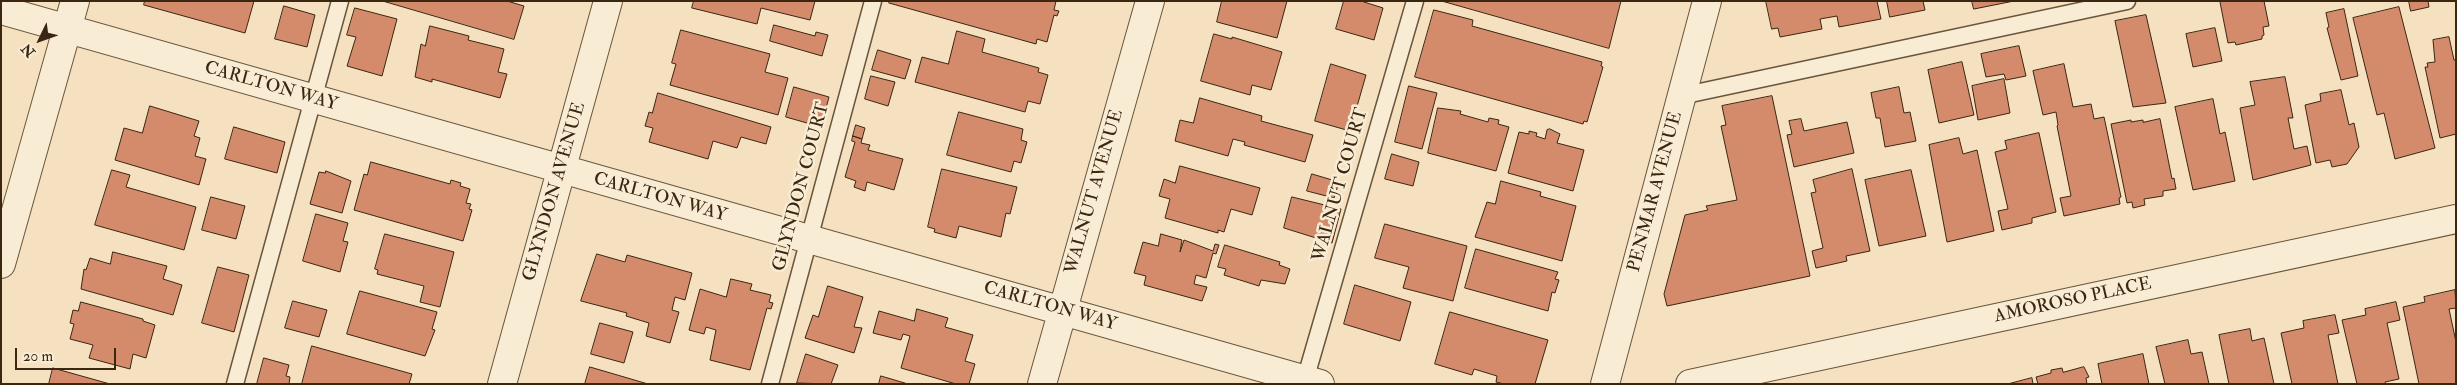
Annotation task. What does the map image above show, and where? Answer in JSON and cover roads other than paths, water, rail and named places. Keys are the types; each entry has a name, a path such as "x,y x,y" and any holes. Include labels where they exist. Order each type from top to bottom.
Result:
{"street":[{"path":"1,264 75,1"},
{"name":"GLYNDON AVENUE","path":"502,384 608,1"},
{"name":"WALNUT AVENUE","path":"1042,384 1150,1"},
{"name":"PENMAR AVENUE","path":"1605,384 1707,1"},
{"name":"CARLTON WAY","path":"1,10 1313,382"},
{"name":"AMOROSO PLACE","path":"1690,384 2456,219"}],"lane":[{"path":"235,384 340,1"},
{"name":"GLYNDON COURT","path":"770,384 873,1"},
{"name":"WALNUT COURT","path":"1313,382 1415,1"},
{"path":"1681,96 2127,1"}]}
